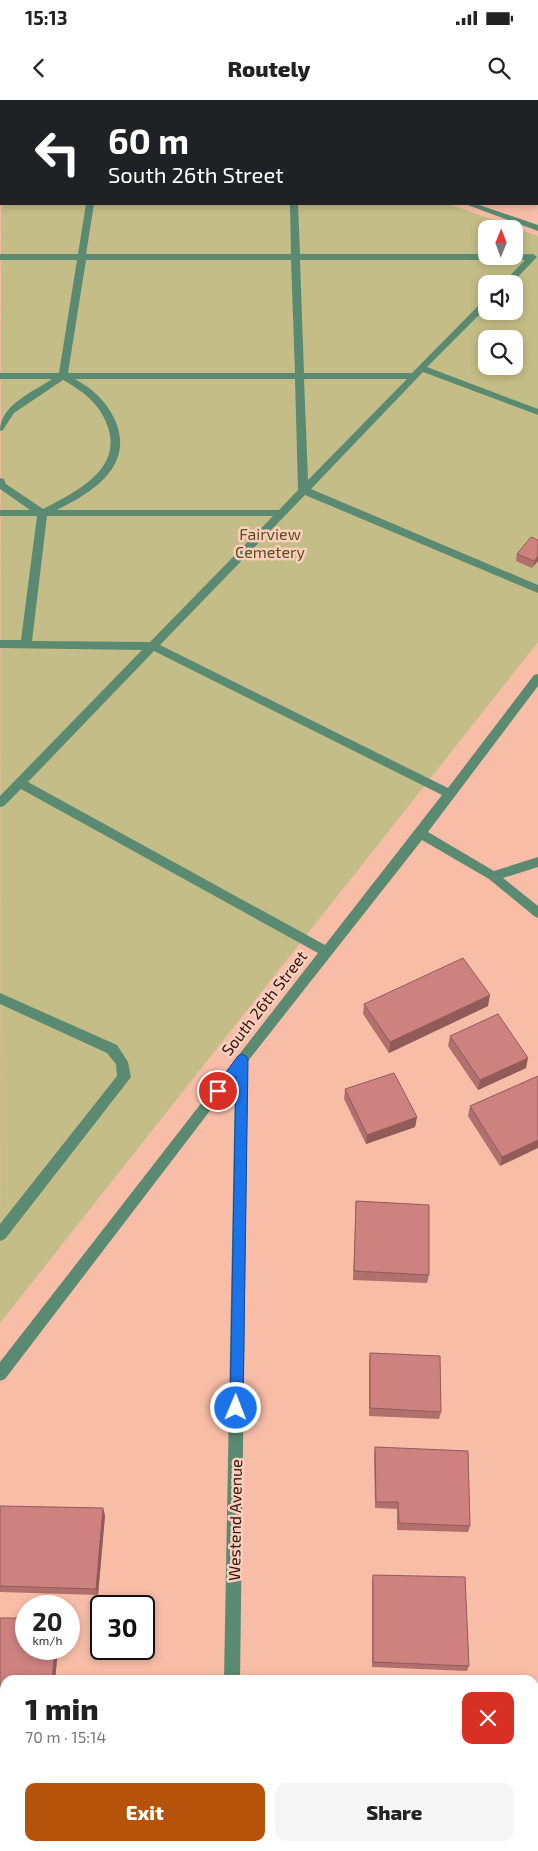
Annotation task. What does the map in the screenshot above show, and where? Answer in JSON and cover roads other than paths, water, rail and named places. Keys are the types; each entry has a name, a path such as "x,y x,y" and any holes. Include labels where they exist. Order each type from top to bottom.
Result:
{"street":[{"path":"0,428 10,411 63,376 90,205"},
{"path":"294,205 303,490"},
{"path":"472,205 538,228"},
{"path":"0,257 532,257 515,275"},
{"path":"0,803 478,311"},
{"path":"0,376 300,376 418,372 538,412"},
{"path":"42,513 84,490 97,480 114,456 116,434 106,411 88,390 63,376"},
{"path":"0,480 2,486 42,513"},
{"path":"303,490 538,589"},
{"path":"0,512 280,514"},
{"path":"26,644 42,513"},
{"path":"0,644 152,646 450,794"},
{"name":"South 26th Street","path":"0,1374 538,678"},
{"path":"20,783 327,952"},
{"path":"420,833 493,876 538,913"},
{"path":"493,876 538,862"},
{"path":"0,998 112,1049 122,1062 124,1077 0,1234"},
{"name":"Westend Avenue","path":"232,1675 242,1059"}],"park label":[{"name":"Fairview Cemetery","path":"270,543"}]}
